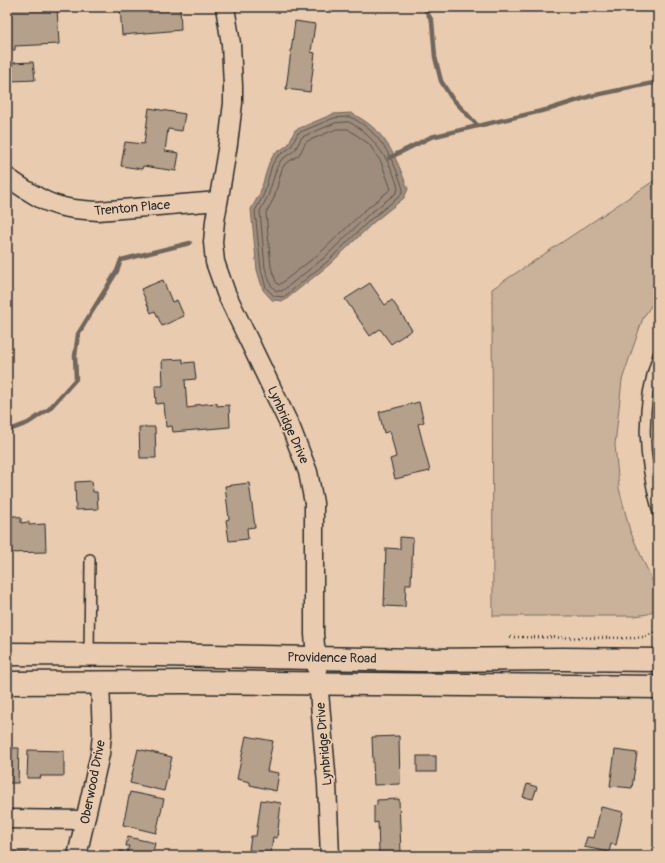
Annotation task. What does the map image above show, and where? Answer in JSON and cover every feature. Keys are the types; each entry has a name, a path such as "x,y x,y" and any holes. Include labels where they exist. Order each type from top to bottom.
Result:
{"main road":[{"name":"Providence Road","path":"7,654 419,660 658,660"},
{"path":"613,687 619,676 623,673 658,672"},
{"name":"Providence Road","path":"7,683 184,682 658,687"}],"street":[{"name":"Lynbridge Drive","path":"225,7 231,44 233,103 228,144 215,221 213,242 215,262 220,280 291,428 308,472 314,503 315,658 327,784 330,856"},
{"name":"Trenton Place","path":"7,177 47,202 84,211 98,212 218,201"},
{"name":"Oberwood Drive","path":"77,856 100,754 100,683"},
{"path":"7,818 86,820"}],"lane":[{"path":"658,355 651,376 646,412 645,440 647,465 658,513"},
{"path":"89,655 90,559"}],"path":[{"path":"510,636 634,638 643,637 658,631"}],"shaded area":[{"path":"658,178 658,295 643,318 622,380 615,445 619,488 630,531 655,587 655,609 648,614 635,616 493,616 492,289"}],"water":[{"path":"351,113 373,127 388,145 399,165 408,189 404,198 374,222 330,264 284,301 272,300 263,290 257,270 251,209 260,193 269,163 274,154 288,145 295,130 333,114"}],"building":[{"path":"7,7 57,7 59,44 15,46 15,50 7,50"},
{"path":"120,7 180,7 181,30 122,35"},
{"path":"295,21 315,24 311,52 315,53 310,92 286,89"},
{"path":"33,62 35,80 11,81 10,63"},
{"path":"149,108 185,114 182,131 168,129 165,151 179,153 176,171 143,166 142,169 121,166 125,142 144,144"},
{"path":"163,280 172,302 177,300 184,316 162,326 155,311 151,313 141,289"},
{"path":"370,283 385,305 392,300 412,330 391,344 380,329 370,336 345,299"},
{"path":"183,359 183,363 194,362 196,379 185,380 187,408 195,407 195,405 217,403 217,406 229,405 230,427 173,432 172,426 166,427 164,403 156,404 155,386 163,386 162,360"},
{"path":"419,402 424,422 418,424 430,471 395,479 390,459 396,457 390,431 384,433 379,412"},
{"path":"139,427 155,427 156,458 140,458"},
{"path":"92,481 93,492 97,492 98,509 76,510 75,482"},
{"path":"249,483 255,527 247,528 248,539 229,541 226,520 229,519 225,486"},
{"path":"7,516 16,516 21,518 21,523 29,522 29,525 45,524 46,552 7,553"},
{"path":"400,537 413,538 411,584 406,584 405,607 384,606 386,548 400,549"},
{"path":"246,736 273,741 267,771 279,773 276,791 250,785 250,782 237,779"},
{"path":"399,736 400,784 374,785 372,737"},
{"path":"7,748 19,748 18,783 7,783"},
{"path":"138,749 172,757 164,791 130,783"},
{"path":"28,750 64,751 64,776 40,776 41,778 27,778"},
{"path":"615,750 637,753 632,788 610,786"},
{"path":"417,756 436,756 436,772 417,772"},
{"path":"527,784 537,787 533,799 523,797"},
{"path":"130,792 164,799 156,833 123,825"},
{"path":"399,799 401,853 379,853 378,822 374,823 374,806 377,805 377,800"},
{"path":"261,800 281,803 277,838 273,837 271,853 249,850 251,836 256,836"},
{"path":"601,807 623,812 616,845 611,844 609,852 584,847 587,837 594,838"},
{"path":"128,837 155,843 152,856 119,856 120,851 127,853 129,846 126,846"},
{"path":"474,850 488,850 488,856 474,856"},
{"path":"10,852 27,852 27,856 10,856"}],"waterway":[{"path":"424,7 432,21 435,57 441,81 451,97 478,126"},
{"path":"389,158 431,137 550,109 591,96 658,82"},
{"path":"7,431 28,423 49,409 76,379 75,356 78,334 117,271 121,260 190,243"}]}
